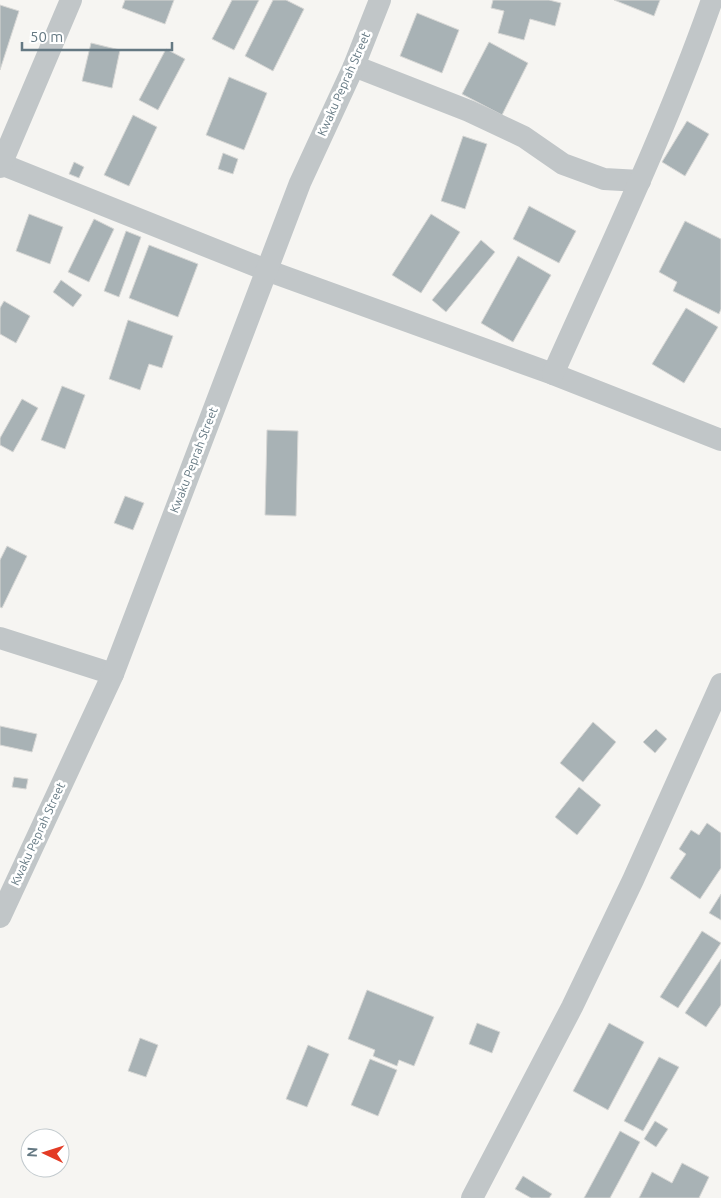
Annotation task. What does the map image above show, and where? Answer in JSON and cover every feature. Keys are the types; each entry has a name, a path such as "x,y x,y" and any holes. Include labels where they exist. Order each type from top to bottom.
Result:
{"street":[{"path":"70,0 1,165 266,270 553,374 721,440"},
{"name":"Kwaku Peprah Street","path":"0,917 113,674 300,183 354,66 380,0"},
{"path":"553,374 640,181 698,41 712,0"},
{"path":"354,66 469,111 524,137 564,164 604,179 640,181"},
{"path":"0,638 113,674"},
{"path":"472,1198 572,1007 721,684"}],"building":[{"path":"125,0 174,0 165,24 122,8"},
{"path":"232,0 259,0 234,50 212,39"},
{"path":"273,0 286,0 304,9 273,71 245,56"},
{"path":"493,0 549,0 561,3 555,26 530,19 524,40 498,33 504,11 491,8"},
{"path":"614,0 660,0 654,16"},
{"path":"0,5 19,11 0,70"},
{"path":"417,13 459,30 442,73 400,56"},
{"path":"489,42 528,63 502,115 462,94"},
{"path":"91,43 120,50 112,88 82,81"},
{"path":"166,49 185,59 158,110 139,100"},
{"path":"229,77 267,93 244,150 206,135"},
{"path":"133,115 157,127 129,186 104,175"},
{"path":"687,121 709,134 685,176 662,162"},
{"path":"463,136 487,144 465,209 441,201"},
{"path":"223,153 238,159 233,174 218,169"},
{"path":"74,162 84,167 79,178 69,174"},
{"path":"529,206 576,231 559,263 513,239"},
{"path":"29,214 63,227 50,264 16,251"},
{"path":"431,214 460,232 421,293 392,275"},
{"path":"94,219 114,229 89,282 68,272"},
{"path":"685,221 721,239 721,309 719,314 673,291 677,282 659,272"},
{"path":"126,231 141,237 119,297 104,291"},
{"path":"481,240 495,252 446,312 432,300"},
{"path":"149,245 198,264 178,317 129,298"},
{"path":"518,256 551,275 513,342 481,323"},
{"path":"61,280 82,295 73,307 53,292"},
{"path":"4,301 30,316 16,343 0,334 0,308"},
{"path":"686,308 718,327 684,383 652,364"},
{"path":"128,320 173,336 162,368 149,364 140,390 109,379"},
{"path":"62,386 85,395 65,449 41,440"},
{"path":"22,399 38,408 13,452 0,445 0,438"},
{"path":"267,430 298,431 296,516 265,515"},
{"path":"125,496 144,503 133,530 114,523"},
{"path":"7,546 27,556 2,608 0,607 0,560"},
{"path":"593,722 616,742 583,782 560,763"},
{"path":"0,726 37,734 32,752 0,745"},
{"path":"656,729 667,739 655,753 643,742"},
{"path":"14,777 28,779 26,789 12,787"},
{"path":"579,787 601,805 577,835 555,817"},
{"path":"707,823 721,833 721,868 700,899 670,878 686,854 679,849 691,830 699,835"},
{"path":"721,894 721,920 709,913"},
{"path":"702,931 721,943 678,1008 660,997"},
{"path":"721,959 721,1005 706,1027 685,1013"},
{"path":"367,990 434,1017 414,1066 399,1060 397,1066 373,1056 375,1050 348,1039"},
{"path":"477,1023 500,1032 492,1053 469,1044"},
{"path":"609,1023 644,1042 608,1110 573,1091"},
{"path":"140,1038 158,1045 146,1077 128,1071"},
{"path":"308,1045 329,1054 307,1107 286,1099"},
{"path":"659,1057 679,1067 643,1131 624,1121"},
{"path":"370,1059 397,1070 378,1116 351,1105"},
{"path":"655,1121 668,1129 656,1147 644,1139"},
{"path":"620,1131 640,1142 610,1198 584,1198"},
{"path":"682,1163 709,1177 699,1198 639,1198 652,1172 672,1183"},
{"path":"523,1176 552,1194 549,1198 531,1198 515,1189"}]}
